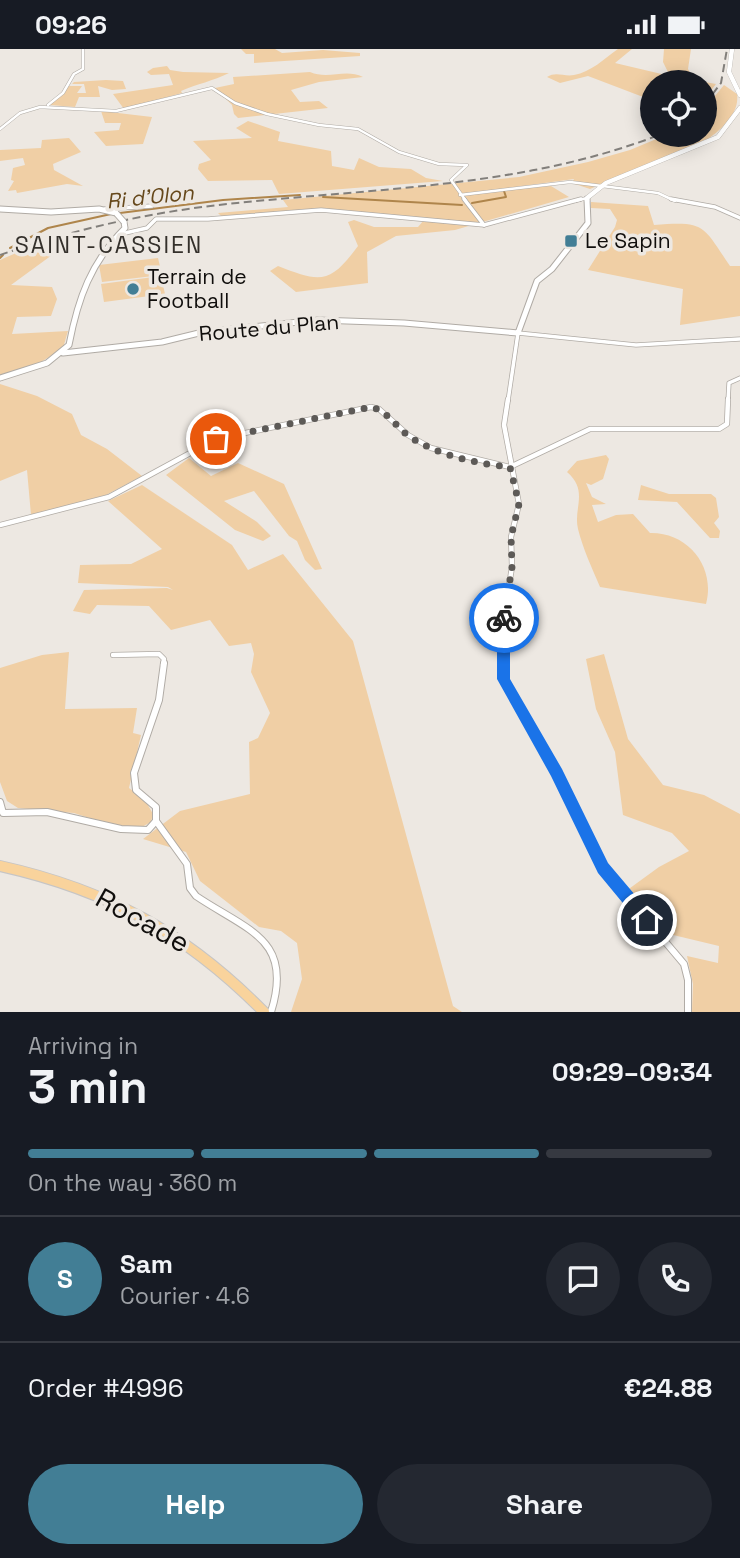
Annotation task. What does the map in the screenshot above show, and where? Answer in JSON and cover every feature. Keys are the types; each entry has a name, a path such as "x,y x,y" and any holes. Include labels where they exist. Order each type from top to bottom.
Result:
{"main road":[{"name":"Rocade","path":"0,866 76,884 153,920 209,958 264,1012"}],"street":[{"path":"47,106 63,93 74,74 83,69 83,49"},
{"path":"732,49 729,72 740,95"},
{"path":"0,129 20,113 47,106 116,111 210,88 235,103 267,114 319,125 358,129 399,152 439,164 467,165 452,178 460,195 484,225"},
{"path":"120,234 147,228 156,219 208,219 303,210 354,212 421,221 484,225 587,198 600,187 718,137 740,109"},
{"path":"460,195 570,182 658,193 674,201 715,207 740,218"},
{"path":"587,198 587,223 552,269 537,282 518,333 518,348 505,408 504,425 510,467 519,504 511,537 512,567 504,617 504,679 557,773 603,868 628,901 666,939 684,964 688,980 688,1012"},
{"path":"0,209 51,212 152,206"},
{"path":"63,353 69,345 75,312 90,274 102,252 125,228 124,222 116,213 105,209"},
{"name":"Route du Plan","path":"0,378 24,372 63,353 162,342 203,332 318,320 404,323 518,333"},
{"path":"518,333 563,336 621,345 740,339"},
{"path":"0,525 110,497 216,439 371,407 379,409 408,435 431,448 510,467 590,429 719,429 727,424 729,383 740,378"},
{"path":"113,655 159,655 164,659 159,700 134,773 136,790 156,807 156,821 187,865 190,888 196,896 265,943 275,957 277,993 271,1012"},
{"path":"0,802 4,813 48,812 100,827 133,832 148,830 156,821"}],"shaded area":[{"path":"241,49 275,49 282,53 323,50 360,53 360,56 254,63 254,54 246,54"},
{"path":"618,49 632,49 615,63 645,70 640,70 640,96 588,76 560,83 547,77 554,74 580,73 597,65"},
{"path":"664,49 691,49 688,69 667,70 663,62"},
{"path":"167,66 170,70 183,72 229,73 181,91 182,93 124,109 113,94 173,85 169,74 151,75 147,72 153,68"},
{"path":"310,72 363,77 319,82 291,90 300,102 319,101 328,108 238,118 232,105 215,88 234,84 233,77"},
{"path":"123,81 126,89 112,90 98,86 100,97 79,97 75,107 50,105 69,86 82,86 77,93 86,93 84,84 72,84 74,82"},
{"path":"724,85 737,94 737,101 732,115 717,132 717,93"},
{"path":"101,111 152,117 143,144 106,146 94,132 119,130 121,123 105,123"},
{"path":"248,121 280,132 278,141 331,151 332,166 354,170 359,158 379,167 411,169 426,178 443,181 279,194 272,180 208,181 198,169 199,164 211,160 193,141 252,138 236,128"},
{"path":"69,138 81,152 53,164 54,170 83,186 67,184 17,193 16,190 8,191 14,181 11,180 13,168 25,165 23,158 0,161 0,150 41,148 42,140"},
{"path":"640,146 691,147 590,189 572,183 574,179 472,193 551,186 569,197 455,230 396,236 367,252 368,283 296,292 270,271 278,266 305,275 324,277 340,268 358,246 348,222 354,220 374,227 418,227 424,220 323,209 222,217 218,213 288,207 283,200 519,177"},
{"path":"591,202 648,206 654,225 684,224 701,229 714,242 730,266 740,266 740,316 680,325 683,289 588,270 617,220 610,209 591,208"},
{"path":"23,250 52,255 11,285 52,287 57,299 51,316 17,317 12,334 68,331 63,348 41,362 0,375 0,260"},
{"name":"Terrain de Football","path":"158,258 162,275 102,282 99,265"},
{"name":"Terrain de Football","path":"161,276 165,294 104,302 101,284"},
{"path":"0,384 37,396 72,414 81,435 107,449 142,476 106,495 31,515 27,470 0,481"},
{"path":"606,455 609,459 603,479 591,485 586,483 592,497 606,504 592,505 598,522 616,515 633,514 650,533 664,534 687,545 703,565 707,577 706,604 600,587 578,529 577,486 567,472 577,461"},
{"path":"189,458 211,476 238,463 284,484 322,569 315,570 305,560 297,541 289,536 254,491 224,501 257,522 271,536 263,541 235,530 166,475"},
{"path":"142,485 232,545 248,570 283,554 353,641 453,1006 462,1012 291,1012 302,979 297,943 281,931 259,927 200,881 186,852 143,839 180,811 250,794 249,742 258,738 270,713 251,672 254,654 251,643 229,646 210,620 171,630 149,606 97,605 90,614 73,611 84,590 173,590 168,587 78,583 80,565 131,564 162,549 108,501"},
{"path":"641,485 669,494 711,494 716,498 719,517 714,523 720,531 719,538 710,538 677,502 638,500"},
{"path":"69,652 65,709 137,708 133,733 141,735 129,788 145,800 153,814 151,822 140,828 108,824 74,813 18,808 7,801 0,782 0,668 42,655"},
{"path":"604,654 628,739 663,785 704,795 740,814 740,1012 692,1012 693,984 687,956 718,963 719,946 669,934 626,891 659,867 689,851 672,833 623,815 615,752 596,709 586,659"}],"waterway":[{"name":"Ri d'Olon","path":"472,203 506,197 504,191"},
{"name":"Ri d'Olon","path":"120,213 223,200 300,195"},
{"name":"Ri d'Olon","path":"323,197 462,205"},
{"name":"Ri d'Olon","path":"10,248 48,228 111,214"},
{"name":"Ri d'Olon","path":"0,258 3,255"}],"railway":[{"path":"717,88 721,83 727,49"},
{"path":"0,255 87,229 147,216 207,206 398,189 504,175 556,165 640,141"}],"way so far":[{"path":"216,439 371,407 379,409 408,435 431,448 510,467 519,504 511,537 512,567 504,618"}],"place":[{"name":"Le Sapin","path":"571,241"},
{"name":"Terrain de Football","path":"133,289"}],"district":[{"name":"SAINT-CASSIEN","path":"109,245"}],"route":[{"path":"504,618 504,679 557,773 603,868 628,901 647,920"}]}
